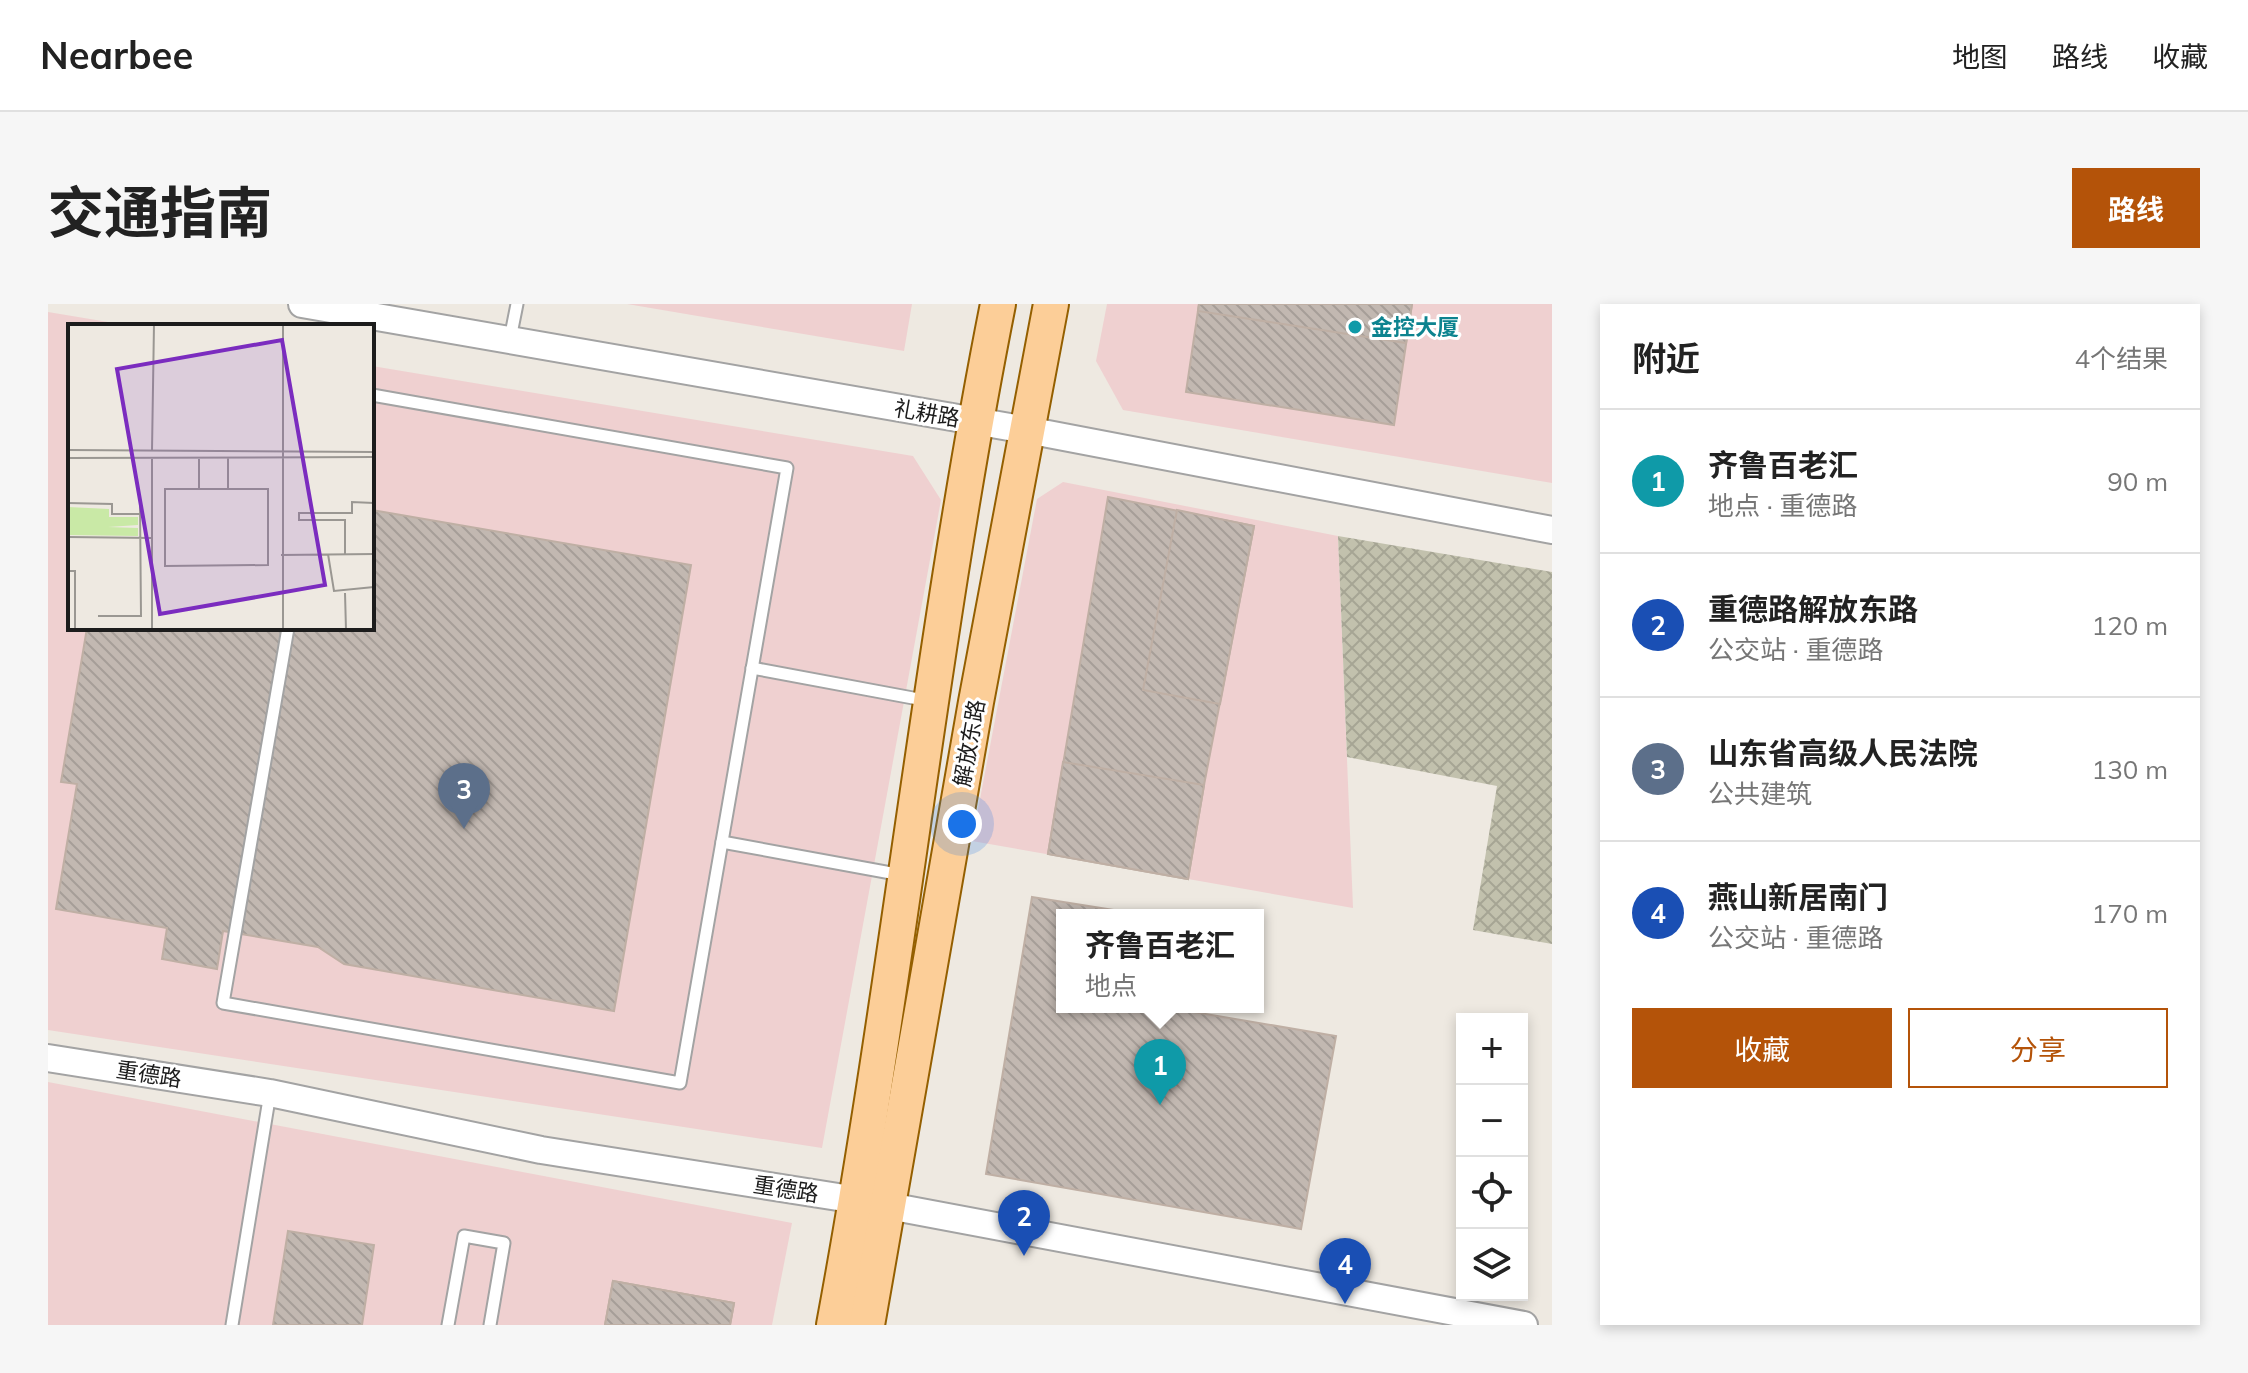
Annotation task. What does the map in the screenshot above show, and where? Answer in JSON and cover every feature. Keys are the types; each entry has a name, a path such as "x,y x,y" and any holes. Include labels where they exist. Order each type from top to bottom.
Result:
{"main road":[{"name":"解放东路","path":"867,1325 873,1203 904,875 975,422 998,304"},
{"name":"解放东路","path":"834,1325 873,1203 976,702 1051,304"}],"street":[{"name":"礼耕路","path":"302,304 1027,430 1552,530"},
{"name":"重德路","path":"48,1058 270,1093 541,1150 873,1203 1524,1325"}],"lane":[{"path":"510,340 517,304"},
{"path":"288,630 223,1003 680,1083 787,468 374,395"},
{"path":"752,668 930,701"},
{"path":"722,842 904,875"},
{"path":"232,1325 270,1093"},
{"path":"448,1325 464,1236 504,1243 490,1325"}],"shaded area":[{"path":"627,304 912,304 904,351"},
{"path":"1107,304 1552,304 1552,483 1123,410 1096,361"},
{"path":"48,312 120,324 68,324 68,630 374,630 374,366 913,456 941,500 822,1148 48,1030"},
{"path":"1063,482 1338,536 1353,908 972,841 1037,499"},
{"path":"1338,536 1552,572 1552,944 1473,930 1497,786 1347,757"},
{"path":"48,1082 792,1223 772,1325 48,1325"}],"building":[{"path":"1199,304 1412,304 1394,425 1186,392"},
{"name":"金控大厦","path":"1199,304 1412,304 1406,343 1198,311"},
{"path":"1108,497 1254,526 1188,879 1048,854"},
{"path":"374,510 691,565 614,1011 344,964 318,947 223,931 217,969 162,959 167,928 56,909 77,784 61,782 87,630 374,630"},
{"path":"1177,510 1254,526 1220,704 1143,690"},
{"path":"1063,762 1204,785 1188,879 1048,854"},
{"path":"1032,897 1107,909 1056,909 1056,1013 1200,1013 1336,1036 1301,1229 986,1174"},
{"path":"288,1231 374,1245 362,1325 273,1325"},
{"path":"613,1281 734,1303 730,1325 605,1325"},
{"path":"613,1281 734,1303 730,1325 605,1325"}],"place":[{"name":"金控大厦","path":"1355,327"},
{"name":"山东省高级人民法院","path":"464,829"},
{"name":"齐鲁百老汇","path":"1160,1105"},
{"name":"重德路解放东路","path":"1024,1256"},
{"name":"燕山新居南门","path":"1345,1304"}]}
